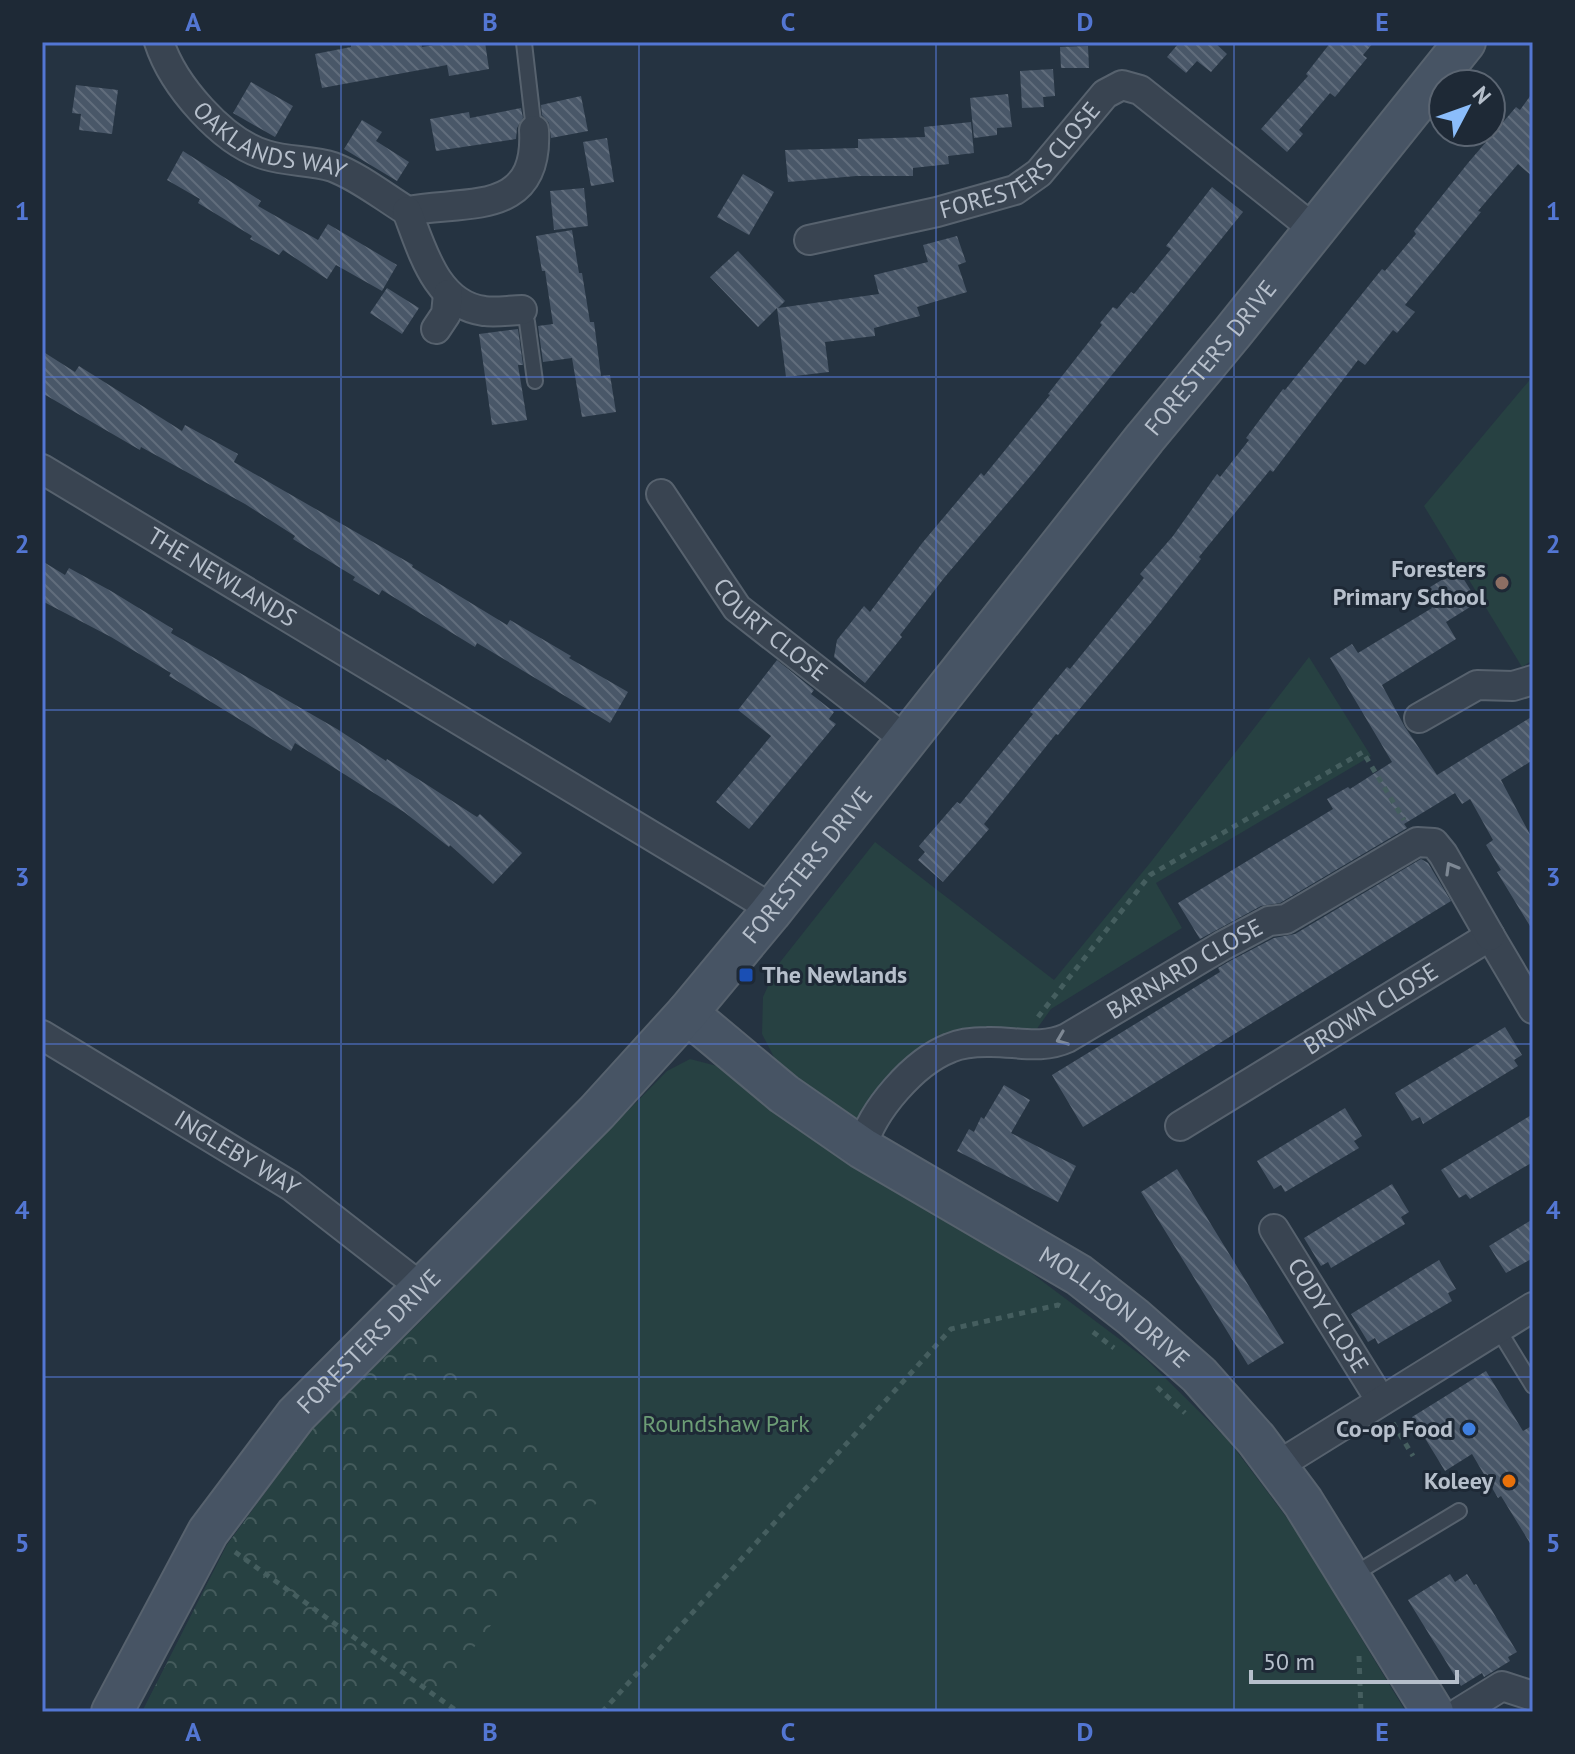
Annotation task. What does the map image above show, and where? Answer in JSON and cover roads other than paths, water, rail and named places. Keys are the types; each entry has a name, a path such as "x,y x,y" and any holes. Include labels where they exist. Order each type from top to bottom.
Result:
{"main road":[{"name":"FORESTERS DRIVE","path":"112,1712 208,1532 296,1415 597,1112 687,1013 1465,42"},
{"name":"MOLLISON DRIVE","path":"687,1013 784,1094 862,1148 1093,1286 1199,1375 1277,1466 1303,1502 1433,1712"}],"street":[{"name":"OAKLANDS WAY","path":"159,42 164,56 183,85 226,135 268,156 330,166 407,211"},
{"name":"FORESTERS CLOSE","path":"809,240 937,212 1015,190 1039,173 1105,94 1122,85 1140,90 1315,230"},
{"path":"522,310 484,311 448,294 427,265 407,211 472,205 495,200 513,190 532,168 536,153 534,130"},
{"path":"436,329 446,314 448,294"},
{"name":"THE NEWLANDS","path":"42,469 756,899 770,913"},
{"name":"COURT CLOSE","path":"661,494 737,608 906,740"},
{"path":"1419,718 1477,685 1513,686 1533,680"},
{"name":"BARNARD CLOSE","path":"862,1148 866,1133 884,1104 916,1069 951,1047 968,1043 1055,1044 1222,946 1269,921 1286,919 1417,842 1434,843 1443,854 1490,936"},
{"path":"1490,936 1533,1009"},
{"name":"BROWN CLOSE","path":"1180,1126 1490,936"},
{"name":"INGLEBY WAY","path":"42,1035 291,1186 422,1288"},
{"name":"CODY CLOSE","path":"1274,1229 1381,1401"},
{"path":"1277,1466 1533,1307"},
{"path":"1460,1712 1502,1686 1533,1696"}],"lane":[{"path":"524,43 534,130"},
{"path":"522,310 527,322 535,381"},
{"path":"1498,1329 1533,1386"},
{"path":"1350,1577 1459,1511"}],"place":[{"name":"Foresters Primary School","path":"1502,583"},
{"name":"The Newlands","path":"746,975"},
{"name":"Co-op Food","path":"1469,1429"},
{"name":"Koleey","path":"1509,1481"}],"park label":[{"name":"Roundshaw Park","path":"726,1424"}]}
